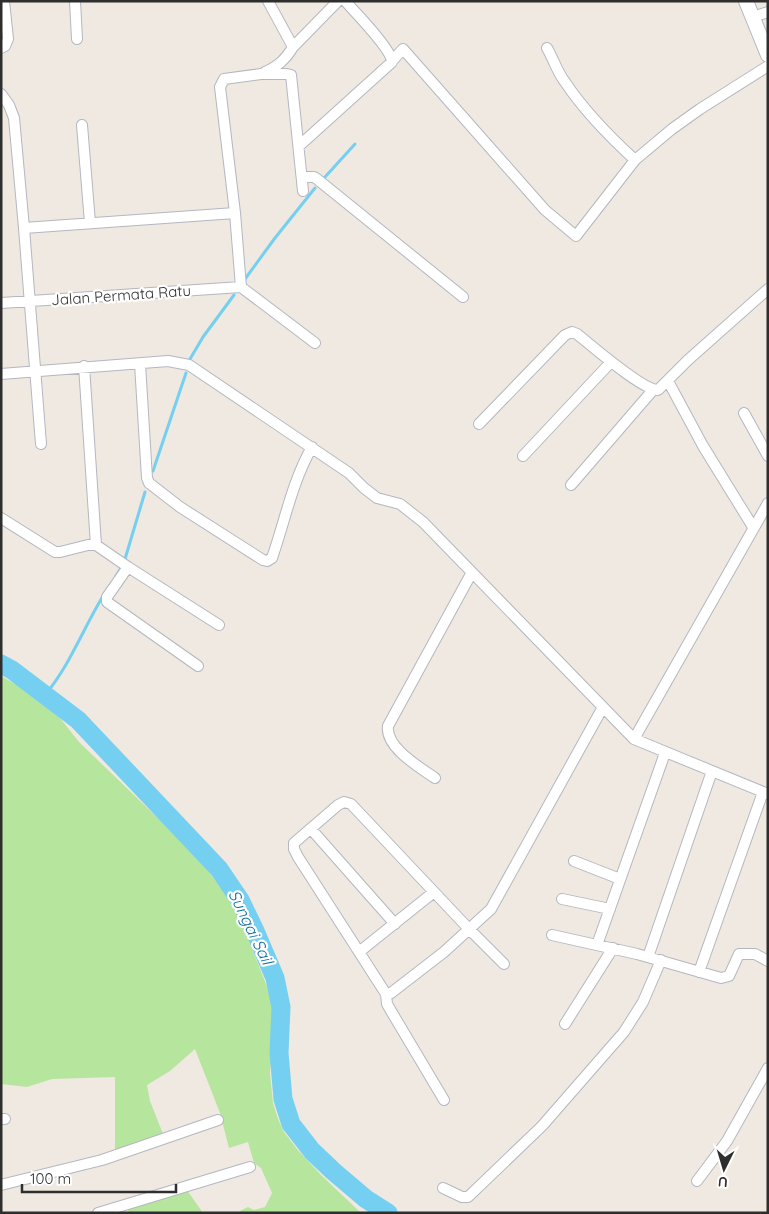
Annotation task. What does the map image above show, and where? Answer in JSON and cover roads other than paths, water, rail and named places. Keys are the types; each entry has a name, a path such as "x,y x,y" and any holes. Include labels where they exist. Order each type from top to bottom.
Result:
{"street":[{"path":"1,48 7,44 8,39 4,1"},
{"path":"75,1 77,40"},
{"path":"268,1 293,47"},
{"path":"261,74 279,65 293,47 338,1"},
{"path":"345,1 385,48 392,61"},
{"path":"746,1 768,54"},
{"path":"753,17 768,12"},
{"path":"547,48 556,64 557,71 565,83 634,160"},
{"path":"299,146 391,64 403,49 545,210 576,236 634,160 700,109 768,66"},
{"path":"303,191 291,76 287,74 261,74 227,78 220,83 235,213 241,288 315,343"},
{"path":"1,94 9,105 14,118 40,444"},
{"path":"82,124 90,224"},
{"path":"302,177 318,179 463,297"},
{"path":"24,228 235,213"},
{"name":"Jalan Permata Ratu","path":"1,303 241,288"},
{"path":"480,424 568,333 574,332 611,362 653,390 658,390 768,288"},
{"path":"1,374 84,366 168,361 189,365 349,473 377,498 400,504 423,522 471,574 634,739 765,793 699,972"},
{"path":"524,456 611,362"},
{"path":"140,364 147,478 149,483 180,507 260,558 267,561 272,558 292,489 312,447"},
{"path":"84,366 96,545"},
{"path":"668,380 703,446 753,528"},
{"path":"571,485 653,390"},
{"path":"744,413 768,456"},
{"path":"634,739 768,503"},
{"path":"1,518 55,552 96,545 219,625"},
{"path":"128,567 107,597 107,602 198,666"},
{"path":"435,778 411,762 391,741 387,732 388,726 471,574"},
{"path":"386,994 391,994 444,952 491,909 603,707"},
{"path":"597,945 665,752"},
{"path":"648,957 712,771"},
{"path":"444,1100 387,1004 386,994 294,849 294,843 338,805 348,802 504,964"},
{"path":"311,828 395,924"},
{"path":"574,862 620,879"},
{"path":"359,952 434,892"},
{"path":"562,899 610,909"},
{"path":"552,935 661,960 720,978 727,978 737,956 742,954 755,954 768,961"},
{"path":"565,1024 613,948"},
{"path":"443,1188 462,1197 468,1197 542,1126 624,1032 643,1002 661,960"},
{"path":"698,1181 727,1141 768,1068"},
{"path":"1,1185 102,1160 218,1120"},
{"path":"98,1213 250,1167"}],"waterway":[{"path":"325,177 355,144"},
{"path":"245,279 315,188"},
{"path":"190,359 203,337 234,295"},
{"path":"153,471 186,373"},
{"path":"125,559 145,492"},
{"path":"116,576 121,568"},
{"path":"45,695 62,672 103,596"},
{"name":"Sungai Sail","path":"1,664 12,670 78,720 219,869 240,900 275,978 281,1007 279,1053 283,1099 291,1124 312,1151 333,1171 366,1199 388,1213"}]}
